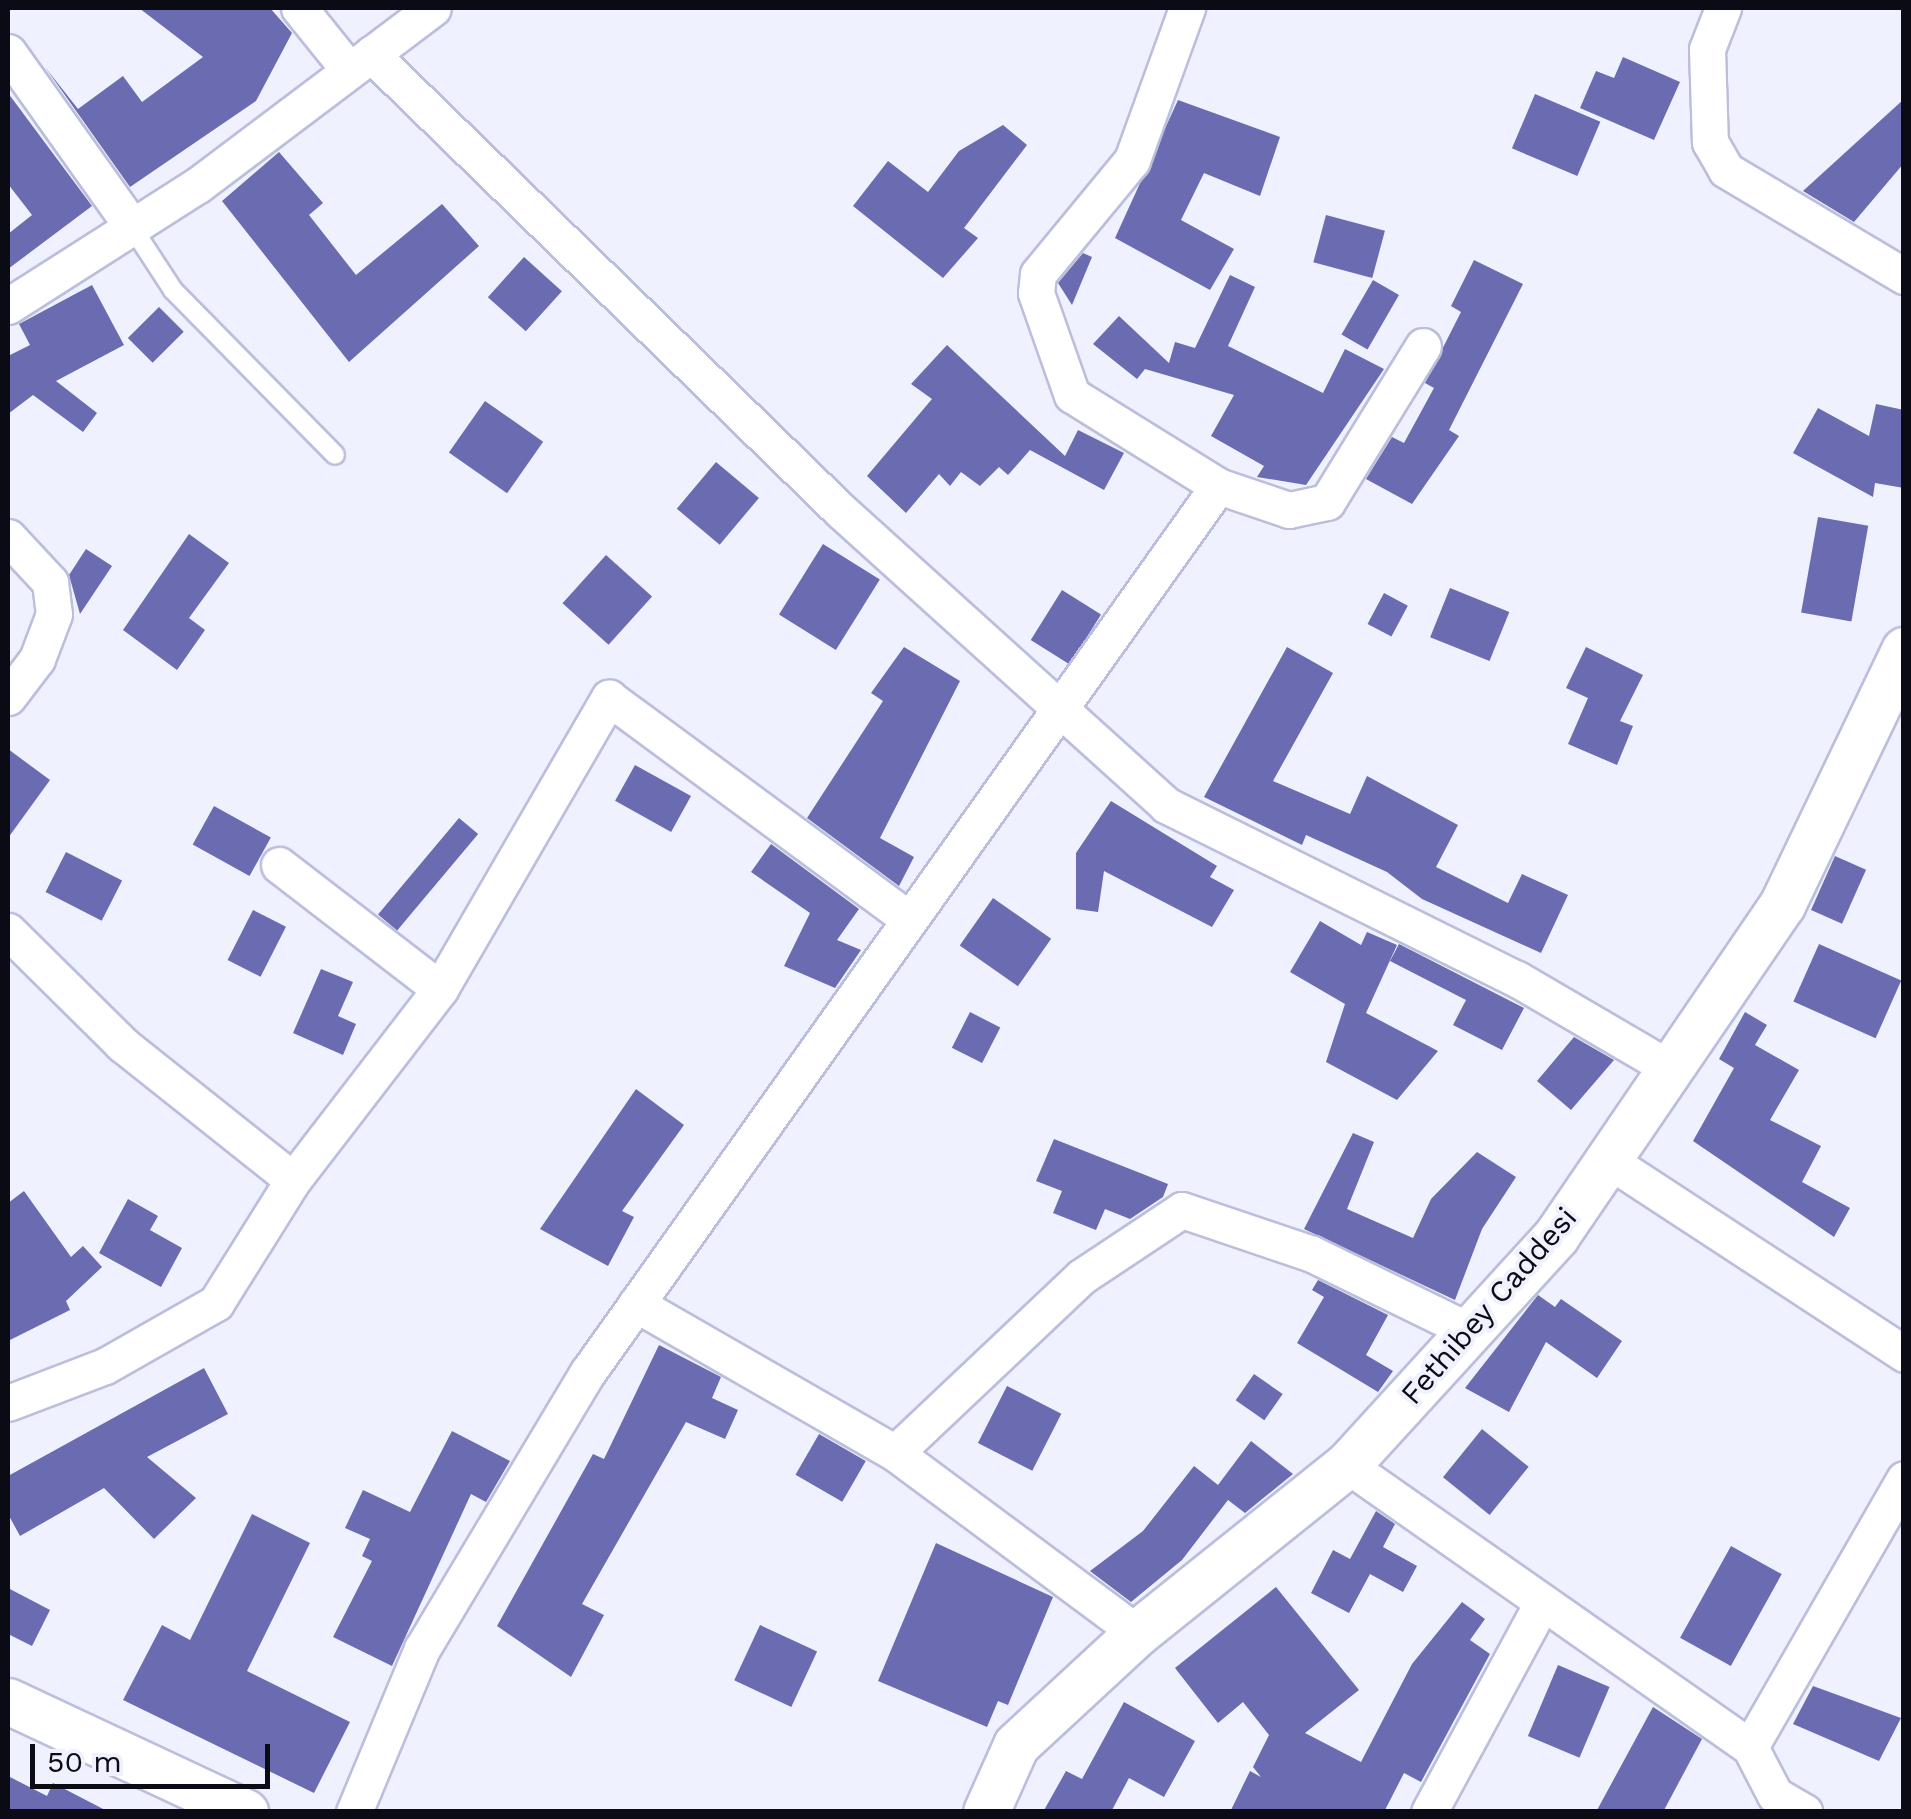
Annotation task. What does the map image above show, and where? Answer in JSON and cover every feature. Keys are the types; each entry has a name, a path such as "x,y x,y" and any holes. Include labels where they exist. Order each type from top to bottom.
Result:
{"street":[{"path":"299,8 841,511 1166,804 1517,978 1671,1068"},
{"path":"8,306 129,222 198,185 432,8"},
{"path":"1187,8 1132,160 1061,237 1036,294 1072,395 1218,486 1289,510 1327,502 1423,346"},
{"path":"1723,8 1707,49 1710,142 1726,170 1904,276"},
{"path":"8,52 129,222"},
{"path":"354,1812 422,1649 636,1304 906,917 1218,486"},
{"path":"8,537 50,582 54,614 37,660 8,697"},
{"name":"Fethibey Caddesi","path":"986,1812 1016,1746 1137,1633 1347,1465 1472,1332 1608,1160 1782,906 1900,668"},
{"path":"8,1403 105,1366 216,1303 293,1180 440,989 608,698 906,917"},
{"path":"279,865 440,989"},
{"path":"8,931 122,1044 293,1180"},
{"path":"1608,1160 1904,1354"},
{"path":"895,1453 1081,1277 1182,1210 1312,1254 1472,1332"},
{"path":"636,1304 895,1453 1137,1633"},
{"path":"1347,1465 1541,1605 1750,1748 1780,1806"},
{"path":"1750,1748 1904,1479"},
{"path":"1429,1812 1541,1605"},
{"path":"8,1700 245,1812"}],"lane":[{"path":"129,222 173,290 335,455"}],"building":[{"path":"139,8 270,8 292,33 256,101 130,187 45,67 78,109 123,76 142,102 203,57"},
{"path":"1623,57 1680,82 1654,140 1580,108 1596,71 1614,78"},
{"path":"8,93 92,206 8,269 8,234 32,215 8,184"},
{"path":"1535,94 1600,122 1577,176 1512,148"},
{"path":"1904,99 1904,163 1854,222 1803,191"},
{"path":"1178,100 1280,137 1260,196 1204,173 1181,220 1234,249 1210,290 1115,238"},
{"path":"1003,125 1027,145 964,228 978,238 943,278 853,206 888,161 928,192 959,151"},
{"path":"279,152 323,203 309,215 356,275 442,204 479,246 349,362 222,201"},
{"path":"1326,215 1385,231 1372,278 1313,262"},
{"path":"1083,253 1092,257 1072,305 1058,283"},
{"path":"524,257 562,291 526,331 488,297"},
{"path":"1474,260 1523,284 1449,430 1459,436 1412,504 1366,479 1392,437 1404,443 1434,388 1425,383 1461,312 1451,306"},
{"path":"1230,275 1255,287 1228,346 1323,393 1345,349 1384,369 1306,485 1257,477 1264,466 1211,436 1234,395 1145,369 1137,379 1093,344 1119,316 1169,363 1175,342 1195,348"},
{"path":"1373,280 1399,295 1367,350 1342,335"},
{"path":"92,285 124,345 56,381 97,413 83,432 33,395 8,414 8,356 30,345 19,324"},
{"path":"159,307 184,332 153,363 128,338"},
{"path":"947,345 1065,456 1078,430 1124,453 1104,490 1030,450 1008,475 999,467 980,486 961,472 950,486 939,474 906,513 867,476 932,399 911,384"},
{"path":"485,401 543,442 507,493 449,453"},
{"path":"1876,404 1904,410 1904,488 1875,483 1873,497 1793,453 1818,408 1869,436"},
{"path":"716,462 759,498 720,545 677,509"},
{"path":"1818,517 1868,526 1851,621 1801,613"},
{"path":"189,534 229,563 189,618 205,630 177,670 123,630"},
{"path":"823,544 880,580 836,650 779,614"},
{"path":"86,549 112,566 80,614 69,575"},
{"path":"606,555 652,596 609,645 563,603"},
{"path":"1450,588 1509,612 1489,661 1430,637"},
{"path":"1062,590 1101,614 1070,664 1031,640"},
{"path":"1384,593 1408,606 1391,637 1368,624"},
{"path":"904,647 960,681 880,838 914,857 899,886 807,818 883,701 871,693"},
{"path":"1287,647 1333,673 1273,781 1350,814 1367,776 1458,825 1436,867 1508,903 1522,874 1568,895 1541,953 1422,899 1387,872 1306,835 1302,845 1204,797"},
{"path":"1586,647 1643,675 1620,721 1633,726 1617,765 1568,744 1588,698 1566,688"},
{"path":"8,749 50,780 8,838"},
{"path":"635,765 691,796 671,832 615,801"},
{"path":"1111,801 1217,866 1210,877 1234,890 1212,927 1104,871 1098,912 1076,909 1076,853"},
{"path":"214,806 271,838 250,876 193,844"},
{"path":"459,818 478,834 397,931 378,915"},
{"path":"771,844 859,909 837,940 861,950 835,988 784,966 810,913 751,872"},
{"path":"66,852 122,881 102,921 46,892"},
{"path":"1835,856 1866,870 1842,924 1811,910"},
{"path":"993,898 1051,939 1018,986 960,946"},
{"path":"253,910 286,927 261,977 228,960"},
{"path":"1320,921 1361,945 1367,932 1397,945 1366,1013 1438,1051 1397,1100 1326,1062 1345,1004 1290,972"},
{"path":"1399,944 1524,1008 1502,1050 1453,1025 1466,1000 1390,961"},
{"path":"1819,944 1901,981 1876,1038 1793,1002"},
{"path":"321,969 353,982 338,1016 356,1024 343,1055 293,1033"},
{"path":"970,1012 1000,1027 982,1063 952,1048"},
{"path":"1745,1012 1767,1025 1755,1045 1799,1070 1770,1120 1821,1146 1802,1182 1850,1208 1834,1237 1693,1141 1734,1068 1719,1059"},
{"path":"1574,1037 1614,1060 1571,1110 1537,1081"},
{"path":"636,1089 684,1125 622,1211 634,1217 608,1266 540,1229"},
{"path":"1353,1133 1374,1142 1347,1209 1413,1238 1431,1199 1477,1152 1516,1177 1482,1229 1455,1300 1304,1229"},
{"path":"1054,1139 1168,1184 1163,1197 1130,1219 1105,1209 1096,1230 1053,1213 1062,1191 1036,1181"},
{"path":"24,1191 71,1257 83,1246 102,1267 66,1301 70,1310 8,1341 8,1203"},
{"path":"128,1199 158,1216 150,1230 182,1248 161,1287 99,1253"},
{"path":"1318,1280 1388,1315 1366,1355 1393,1371 1378,1392 1297,1343 1324,1297 1312,1290"},
{"path":"1538,1295 1555,1307 1561,1299 1622,1341 1597,1378 1546,1342 1509,1412 1465,1388"},
{"path":"659,1345 721,1377 712,1398 738,1410 725,1439 686,1422 582,1604 604,1615 571,1677 497,1626 593,1454 604,1459"},
{"path":"204,1368 228,1414 147,1457 196,1498 154,1539 104,1488 20,1536 8,1514 8,1476"},
{"path":"1254,1374 1283,1394 1264,1420 1236,1400"},
{"path":"1007,1386 1061,1414 1032,1471 978,1443"},
{"path":"1482,1429 1529,1467 1490,1515 1443,1477"},
{"path":"452,1431 510,1461 486,1502 471,1494 392,1666 333,1637 372,1561 362,1556 370,1539 345,1528 363,1490 410,1512"},
{"path":"819,1434 866,1461 842,1502 796,1475"},
{"path":"1251,1441 1293,1474 1245,1513 1228,1500 1182,1560 1131,1602 1090,1571 1143,1531 1194,1466 1218,1485"},
{"path":"1376,1511 1395,1524 1383,1547 1417,1566 1403,1592 1370,1574 1349,1613 1311,1593 1333,1550 1350,1559"},
{"path":"252,1514 310,1543 247,1671 350,1722 314,1793 123,1700 162,1625 190,1640"},
{"path":"936,1543 1053,1597 1008,1705 998,1701 987,1727 878,1681"},
{"path":"1731,1546 1782,1574 1731,1666 1680,1638"},
{"path":"1276,1587 1359,1690 1305,1733 1361,1762 1412,1664 1462,1602 1485,1619 1470,1640 1490,1654 1421,1782 1404,1773 1384,1812 1230,1812 1250,1771 1261,1777 1253,1767 1269,1735 1243,1702 1218,1723 1175,1668"},
{"path":"8,1588 50,1610 32,1646 8,1634"},
{"path":"760,1625 817,1652 791,1707 734,1680"},
{"path":"1558,1665 1610,1687 1579,1758 1528,1736"},
{"path":"1813,1686 1901,1718 1879,1761 1793,1724"},
{"path":"1124,1702 1195,1741 1164,1797 1129,1778 1111,1812 1043,1812 1066,1771 1082,1779"},
{"path":"1653,1707 1702,1739 1663,1812 1596,1812"},
{"path":"8,1776 47,1796 53,1783 109,1812 8,1812"}]}
